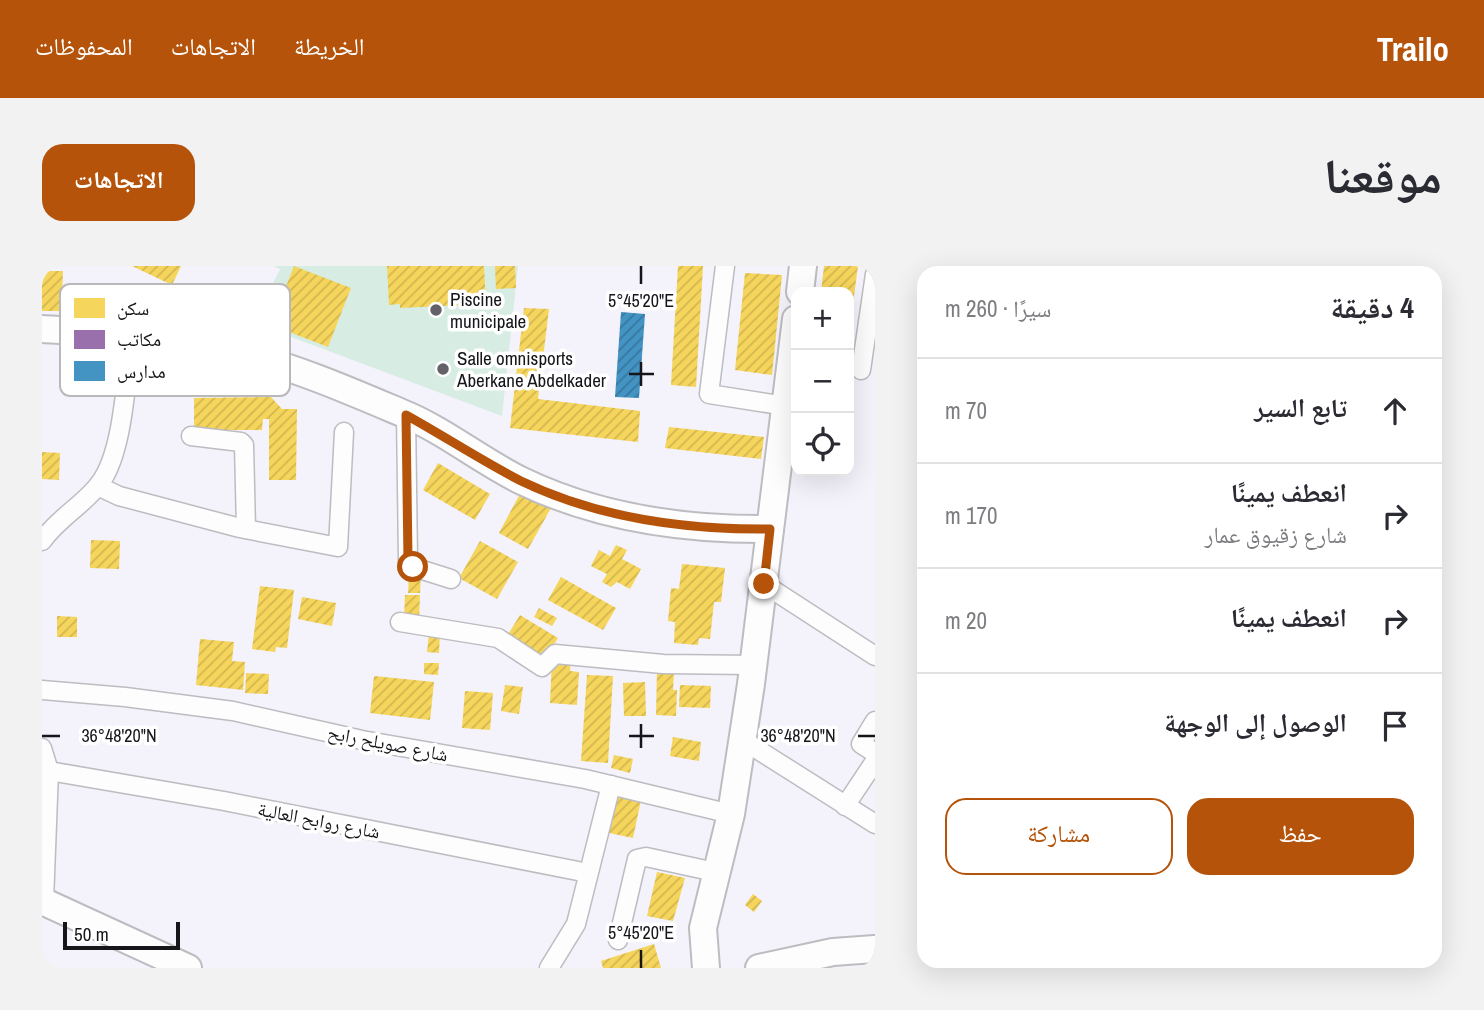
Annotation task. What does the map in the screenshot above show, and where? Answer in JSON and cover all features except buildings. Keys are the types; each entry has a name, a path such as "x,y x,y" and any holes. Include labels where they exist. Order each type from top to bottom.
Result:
{"main road":[{"path":"801,287 803,266"},
{"path":"42,328 60,329"},
{"path":"290,369 406,415 522,481 568,499 625,516 662,522 699,527 770,529"},
{"path":"706,968 703,928 731,814 754,665 791,379"},
{"path":"43,901 188,968"},
{"path":"760,968 833,952 875,949"}],"street":[{"path":"725,266 709,394 786,406"},
{"path":"862,370 875,274"},
{"path":"42,541 54,525 98,486 113,461 123,396"},
{"path":"406,415 408,560 413,567 451,579"},
{"path":"98,486 119,496 246,529 338,547 344,432"},
{"path":"191,436 240,442 244,445 246,529"},
{"path":"764,584 875,656"},
{"path":"400,622 498,638 541,667 555,654 663,664 754,665"},
{"name":"شارع صويلح رابح","path":"42,690 125,697 233,711 362,740 585,779 731,814"},
{"path":"875,721 861,744 875,753"},
{"path":"741,739 875,824"},
{"path":"42,748 49,771 43,901"},
{"path":"845,806 875,761"},
{"name":"شارع روابح العالية","path":"49,771 224,801 588,873"},
{"path":"549,968 576,924 611,785"},
{"path":"618,940 637,859 646,857 715,873"}],"green space":[{"name":"Salle omnisports Aberkane Abdelkader","path":"273,266 518,266 502,416 290,336 290,284 273,284 280,269"}],"place":[{"name":"Piscine municipale","path":"436,310"},
{"name":"Salle omnisports Aberkane Abdelkader","path":"443,369"}],"route":[{"path":"413,567 408,560 406,415 522,481 568,499 625,516 662,522 699,527 770,529 764,584"}]}
